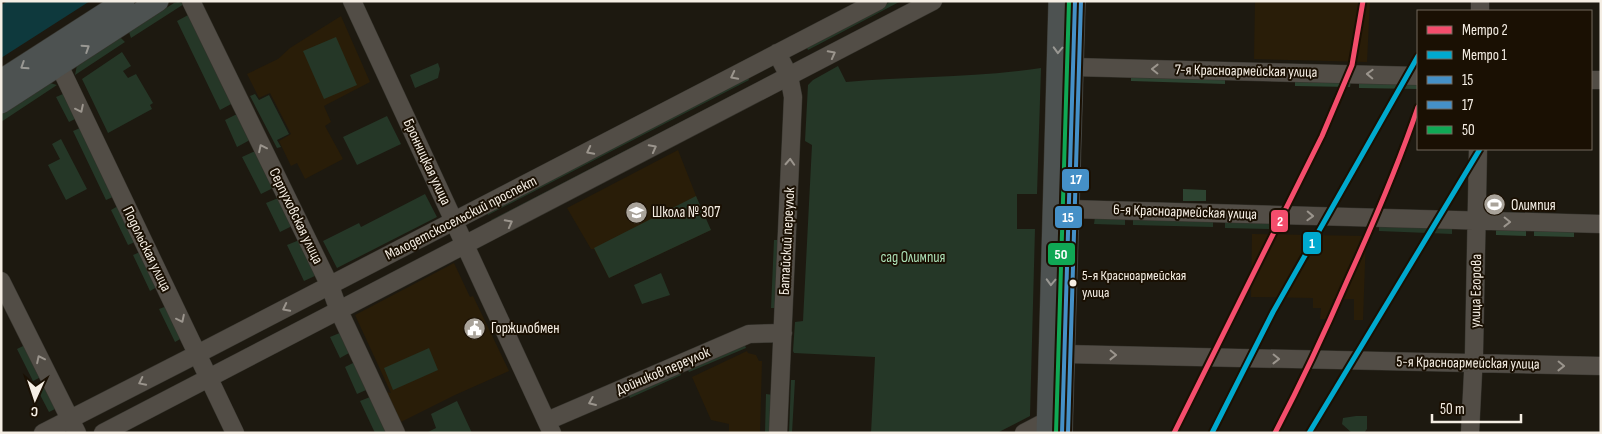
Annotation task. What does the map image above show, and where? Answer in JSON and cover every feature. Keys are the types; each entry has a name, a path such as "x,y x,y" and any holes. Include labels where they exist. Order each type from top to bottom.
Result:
{"main road":[{"path":"1,80 124,1"},
{"path":"1,103 158,1"},
{"path":"1052,429 1059,1"},
{"path":"1052,429 1064,354 1075,1"}],"street":[{"name":"Серпуховская улица","path":"190,1 330,286 339,311 396,433"},
{"name":"Бронницкая улица","path":"352,1 549,427"},
{"name":"Малодетскосельский проспект","path":"43,433 73,426 198,354 878,1"},
{"name":"Малодетскосельский проспект","path":"103,433 933,1"},
{"name":"Батайский переулок","path":"777,53 789,76 794,96 778,433"},
{"name":"Подольская улица","path":"59,65 235,433"},
{"name":"7-я Красноармейская улица","path":"1073,67 1417,76"},
{"name":"улица Егорова","path":"1470,433 1474,364 1478,150"},
{"name":"6-я Красноармейская улица","path":"1069,208 1601,224"},
{"path":"1,281 73,426"},
{"name":"Дойников переулок","path":"549,427 749,334 783,333"},
{"name":"5-я Красноармейская улица","path":"1064,354 1601,366"},
{"path":"1024,433 1052,429"}],"shaded area":[{"path":"1255,1 1370,1 1367,62 1254,59"},
{"path":"341,16 370,82 324,106 331,122 325,126 343,159 305,179 297,163 291,166 279,141 291,134 270,93 259,98 247,74 278,59 290,48"},
{"name":"Школа № 307","path":"678,150 711,230 609,278 594,249 591,249 567,208"},
{"path":"1252,234 1366,236 1363,320 1354,320 1354,299 1333,299 1332,319 1320,319 1321,308 1313,308 1313,298 1251,297"},
{"path":"454,263 470,297 473,296 509,371 397,424 381,391 391,393 355,315"},
{"path":"747,351 756,355 759,361 762,361 760,433 729,433 729,424 711,420 692,377"}],"green space":[{"path":"892,1 901,1 808,50 806,46"},
{"path":"178,2 184,4 131,38 129,32"},
{"path":"190,14 233,103 220,110 177,21"},
{"path":"120,37 125,42 75,75 77,65"},
{"path":"336,37 357,85 324,99 303,51"},
{"path":"122,52 131,66 123,71 128,78 136,74 153,103 150,105 152,109 108,133 82,79"},
{"path":"438,63 440,69 438,78 415,88 410,75"},
{"name":"сад Олимпия","path":"838,66 846,82 992,74 1041,68 1037,194 1017,194 1017,229 1035,229 1030,416 997,433 871,433 875,357 794,353 793,351 795,322 803,321 812,145 805,141 808,85 813,80"},
{"path":"1131,74 1225,77 1225,84 1131,81"},
{"path":"747,76 749,80 488,215 486,211"},
{"path":"1295,78 1351,80 1350,87 1295,86"},
{"path":"1359,80 1417,82 1417,89 1359,88"},
{"path":"50,83 57,85 1,122 1,114 23,99 26,100 25,98"},
{"path":"752,85 754,88 493,224 491,220"},
{"path":"63,94 75,119 69,122 56,97"},
{"path":"255,94 259,100 269,95 289,134 277,140 281,147 277,148 250,96"},
{"path":"239,115 250,139 237,147 225,120"},
{"path":"387,116 401,144 357,165 343,137"},
{"path":"80,128 113,197 106,200 73,131"},
{"path":"61,139 87,189 66,200 48,165 60,159 52,144"},
{"path":"257,152 274,186 261,194 242,157"},
{"path":"1183,189 1206,190 1206,201 1183,201"},
{"path":"425,194 437,217 337,268 323,241 359,223 361,227"},
{"path":"696,196 711,230 609,278 594,248"},
{"path":"280,199 291,223 290,227 280,232 266,203"},
{"path":"118,206 135,242 128,245 111,210"},
{"path":"1095,217 1125,218 1125,225 1094,224"},
{"path":"1133,218 1213,220 1213,227 1133,225"},
{"path":"1225,220 1270,222 1269,229 1225,228"},
{"path":"1379,224 1452,226 1452,234 1379,231"},
{"path":"1496,227 1526,228 1526,236 1496,235"},
{"path":"1534,228 1574,229 1574,237 1534,236"},
{"path":"774,240 781,240 777,308 771,308"},
{"path":"300,241 317,275 304,281 287,245"},
{"path":"140,252 157,287 150,291 133,255"},
{"path":"661,273 670,295 642,304 634,285"},
{"path":"167,306 182,338 175,342 159,309"},
{"path":"342,332 349,353 340,358 330,337"},
{"path":"744,343 746,348 689,372 686,367"},
{"path":"25,345 41,377 33,381 17,349"},
{"path":"429,348 438,370 393,390 384,368"},
{"path":"356,363 367,386 366,390 357,394 345,367"},
{"path":"679,370 681,375 630,398 628,393"},
{"path":"791,380 795,380 792,433 789,433"},
{"path":"45,385 57,408 49,412 37,389"},
{"path":"766,394 773,395 772,433 765,433"},
{"path":"370,397 390,433 375,433 360,401"},
{"path":"457,401 472,433 426,433 436,428 431,414"},
{"path":"1367,416 1367,429 1364,433 1352,433 1342,424 1343,418"}],"water":[{"path":"8,1 90,1 1,58 1,5"}],"metro line":[{"name":"2","path":"1174,433 1322,136 1352,65 1363,1"},
{"name":"1","path":"1212,433 1273,312 1417,58"},
{"name":"2","path":"1275,433 1330,319 1366,238 1394,173 1417,110"},
{"name":"1","path":"1309,433 1479,150"}],"transit line":[{"name":"50","path":"1056,433 1069,1"},
{"name":"15","path":"1062,433 1075,1"},
{"name":"17","path":"1068,433 1081,1"}],"place":[{"name":"Олимпия","path":"1495,205"},
{"name":"Школа № 307","path":"636,212"},
{"name":"5-я Красноармейская улица","path":"1073,283"},
{"name":"Горжилобмен","path":"475,328"}]}
